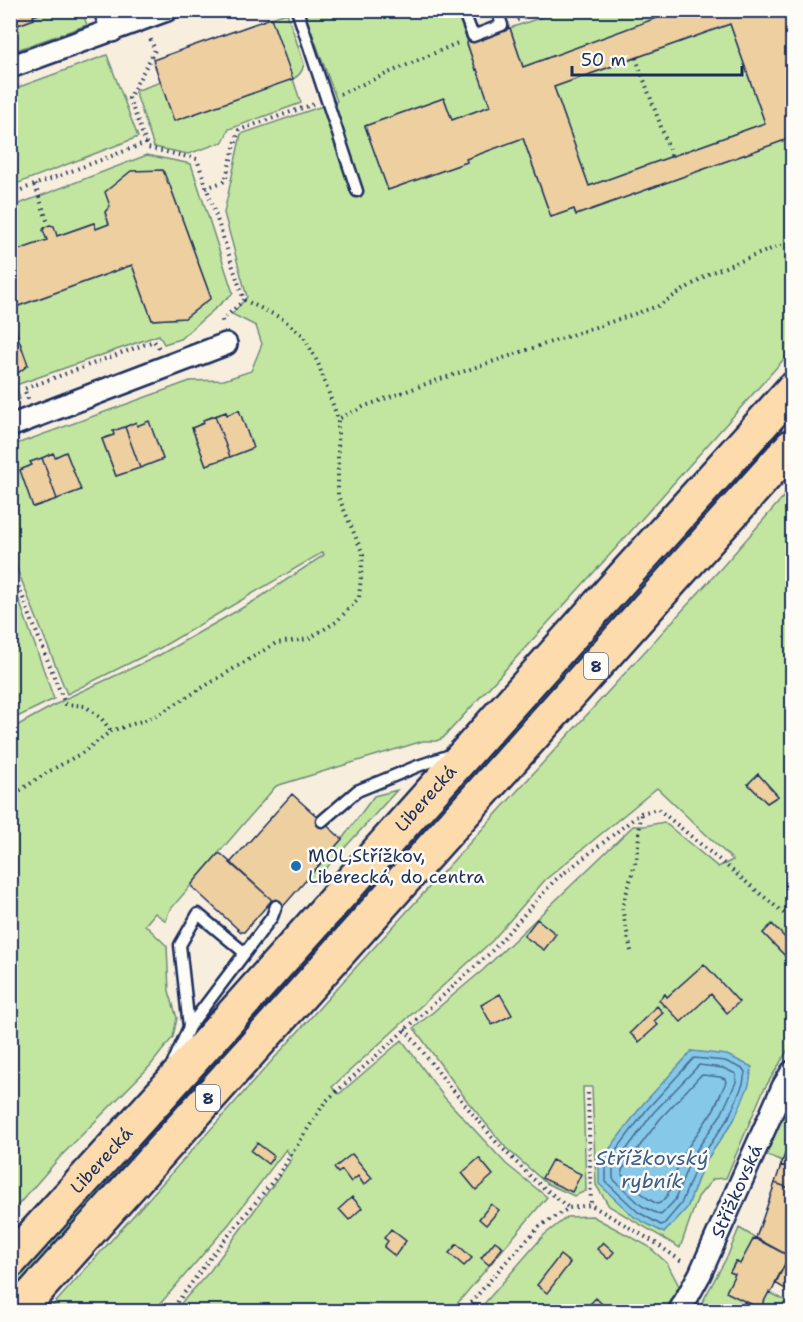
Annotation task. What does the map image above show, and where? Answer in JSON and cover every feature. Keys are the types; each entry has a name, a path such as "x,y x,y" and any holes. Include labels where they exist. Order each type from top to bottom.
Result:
{"highway":[{"name":"Liberecká","path":"10,1261 792,390"},
{"name":"Liberecká","path":"17,1311 792,446"}],"street":[{"path":"105,10 112,31"},
{"path":"10,67 163,11"},
{"path":"10,426 226,344"},
{"name":"Střížkovská","path":"679,1311 700,1274 783,1087 792,1072"}],"lane":[{"path":"297,10 357,191"},
{"path":"463,10 473,36 502,25 497,10"},
{"path":"322,821 357,791 473,746"},
{"path":"159,1097 189,1027 272,917 276,906"},
{"path":"189,1027 180,945 198,914 245,953"}],"path":[{"path":"502,25 544,10"},
{"path":"206,188 225,181 239,130 327,99 473,36"},
{"path":"10,796 82,753 111,731 154,717 276,644 308,639 336,622 359,598 363,554 338,496 338,419 318,363 303,335 282,318 244,300 197,159 148,148 129,98 155,50"},
{"path":"636,58 672,157"},
{"path":"10,194 146,143"},
{"path":"35,184 48,223"},
{"path":"338,419 365,406 426,384 658,306 710,273 792,241"},
{"path":"226,344 222,320 244,300"},
{"path":"10,579 18,583 65,704 85,706 101,718 111,731"},
{"path":"170,1311 278,1175 325,1102 489,954 554,881 641,813 658,809 792,920"},
{"path":"631,951 622,908 637,857 641,813"},
{"path":"405,1029 497,1143 533,1179 569,1208"},
{"path":"588,1092 591,1204"},
{"path":"463,1311 540,1226 569,1208 591,1204 654,1242 700,1274"}],"green space":[{"path":"10,11 16,11 18,25 34,19 33,16 49,11 82,11 87,25 11,52"},
{"path":"304,11 457,11 490,106 452,120 444,98 365,126 388,190 467,162 466,159 523,138 551,217 574,209 576,215 787,139 786,134 792,132 792,350 443,738 436,741 423,741 276,786 169,911 166,921 155,913 145,925 167,946 169,991 177,1018 173,1037 150,1066 60,1157 11,1213 11,729 69,697 156,657 256,600 324,555 323,552 160,648 67,694 11,554 11,446 190,381 224,380 251,371 262,344 256,326 232,314 247,297 224,213 241,134 337,101","holes":["239,411 253,448 206,465 192,428 204,423 203,420 226,412 227,415","149,422 163,459 116,476 102,439 114,435 113,431 136,423 137,426","66,452 80,490 34,507 20,470 32,465 31,462 53,454 55,457"]},
{"path":"560,11 678,11 523,67 510,28"},
{"path":"287,13 304,64 300,73 293,79 301,103 229,129 223,142 188,154 154,147 135,91 161,82 292,79 271,18"},
{"path":"730,24 765,123 589,186 554,87"},
{"path":"107,55 138,137 11,186 11,90"},
{"path":"147,155 191,164 233,293 180,339 164,344 159,335 16,385 20,399 11,402 11,379 28,365 11,316 11,309 132,265 152,320 185,318 211,298 169,183 110,206 105,213 109,224 96,229 93,223 57,236 50,225 43,230 47,240 11,253 11,207"},
{"path":"792,487 792,945 773,925 763,933 792,961 792,1043 763,1091 726,1178 713,1179 698,1197 680,1248 609,1206 596,1185 592,1087 583,1087 586,1191 574,1196 546,1183 506,1148 468,1102 414,1028 483,970 633,826 664,822 718,867 733,860 657,788 545,880 492,941 332,1087 339,1094 402,1040 444,1097 506,1164 547,1197 451,1311 176,1311 210,1271 292,1159 286,1149 229,1224 154,1311 47,1312 347,977 723,566","holes":["758,774 778,796 767,803 748,784","692,1051 734,1120 703,1165 687,1208 673,1073"]},
{"path":"644,576 654,582 11,1295 11,1282"},
{"path":"15,589 54,699 11,720 10,591"},
{"path":"397,790 312,884 306,879 342,839 374,796"},
{"path":"791,1100 792,1134 783,1161 766,1155 775,1129"},
{"path":"592,1216 648,1246 667,1263 679,1286 665,1311 477,1312 544,1235 567,1217"},
{"path":"739,1228 756,1238 740,1264 735,1261 730,1272 735,1274 726,1292 745,1301 740,1311 697,1312 728,1255"},
{"path":"769,1292 792,1304 792,1311 757,1312"}],"water":[{"name":"Střížkovský rybník","path":"692,1051 727,1055 752,1067 749,1085 734,1120 703,1165 687,1208 664,1233 634,1217 599,1184 599,1163 643,1104"}],"building":[{"path":"16,10 49,10 18,25"},
{"path":"678,10 792,10 792,132 786,134 788,139 576,215 574,209 551,217 523,138 466,159 467,162 388,190 365,126 444,98 452,120 490,106 468,42 510,28 523,67","holes":["730,24 765,123 589,186 554,87"]},
{"path":"271,18 293,79 174,121 153,60"},
{"path":"163,170 211,298 185,318 152,320 132,265 10,309 10,260 12,260 10,253 47,240 43,230 50,225 54,226 57,236 94,223 96,229 109,224 105,212 110,206 105,192 131,171"},
{"path":"10,316 28,365 10,379"},
{"path":"239,410 253,448 230,457 215,416 226,412 227,415"},
{"path":"215,416 230,457 206,465 192,428 204,423 203,420"},
{"path":"149,421 163,459 140,468 125,427 136,422 137,426"},
{"path":"125,427 140,468 116,476 102,439 114,435 113,431"},
{"path":"66,452 81,490 57,499 42,458 53,453 55,457"},
{"path":"42,458 57,499 33,507 20,470 32,465 30,462"},
{"path":"758,774 778,796 767,803 748,784"},
{"path":"292,794 342,839 280,910 271,899 230,863"},
{"path":"218,854 221,854 271,899 244,932 241,932 192,887 192,884"},
{"path":"537,919 556,934 544,950 524,936"},
{"path":"772,924 792,945 791,962 763,933"},
{"path":"704,964 739,1002 727,1013 711,994 681,1022 659,1000 665,994 667,997"},
{"path":"500,994 512,1015 492,1025 481,1005"},
{"path":"657,1006 663,1013 654,1021 658,1025 639,1042 630,1033"},
{"path":"792,1134 792,1169 781,1165"},
{"path":"257,1143 274,1156 268,1164 251,1151"},
{"path":"352,1154 372,1178 364,1185 358,1176 351,1182 342,1170 338,1173 334,1168"},
{"path":"479,1158 493,1175 476,1190 462,1173"},
{"path":"552,1160 581,1174 572,1192 542,1178"},
{"path":"781,1165 792,1169 792,1189 775,1183"},
{"path":"775,1183 792,1189 792,1244 789,1256 756,1238"},
{"path":"352,1197 362,1208 349,1220 339,1209"},
{"path":"491,1204 499,1210 486,1225 479,1219"},
{"path":"391,1229 406,1241 395,1256 384,1247 388,1241 384,1238"},
{"path":"754,1238 789,1256 771,1293 769,1292 760,1309 726,1292 735,1274 730,1272 736,1261 740,1264"},
{"path":"495,1241 503,1247 489,1265 481,1258"},
{"path":"603,1242 614,1252 608,1259 597,1249"},
{"path":"457,1244 472,1258 464,1266 449,1253"},
{"path":"560,1255 570,1263 547,1293 537,1285"},
{"path":"789,1256 792,1258 792,1293 775,1283"},
{"path":"596,1298 603,1305 597,1312 582,1312"},
{"path":"745,1301 759,1308 757,1312 740,1310"}],"place":[{"name":"MOL,Střížkov, Liberecká, do centra","path":"296,866"}]}
